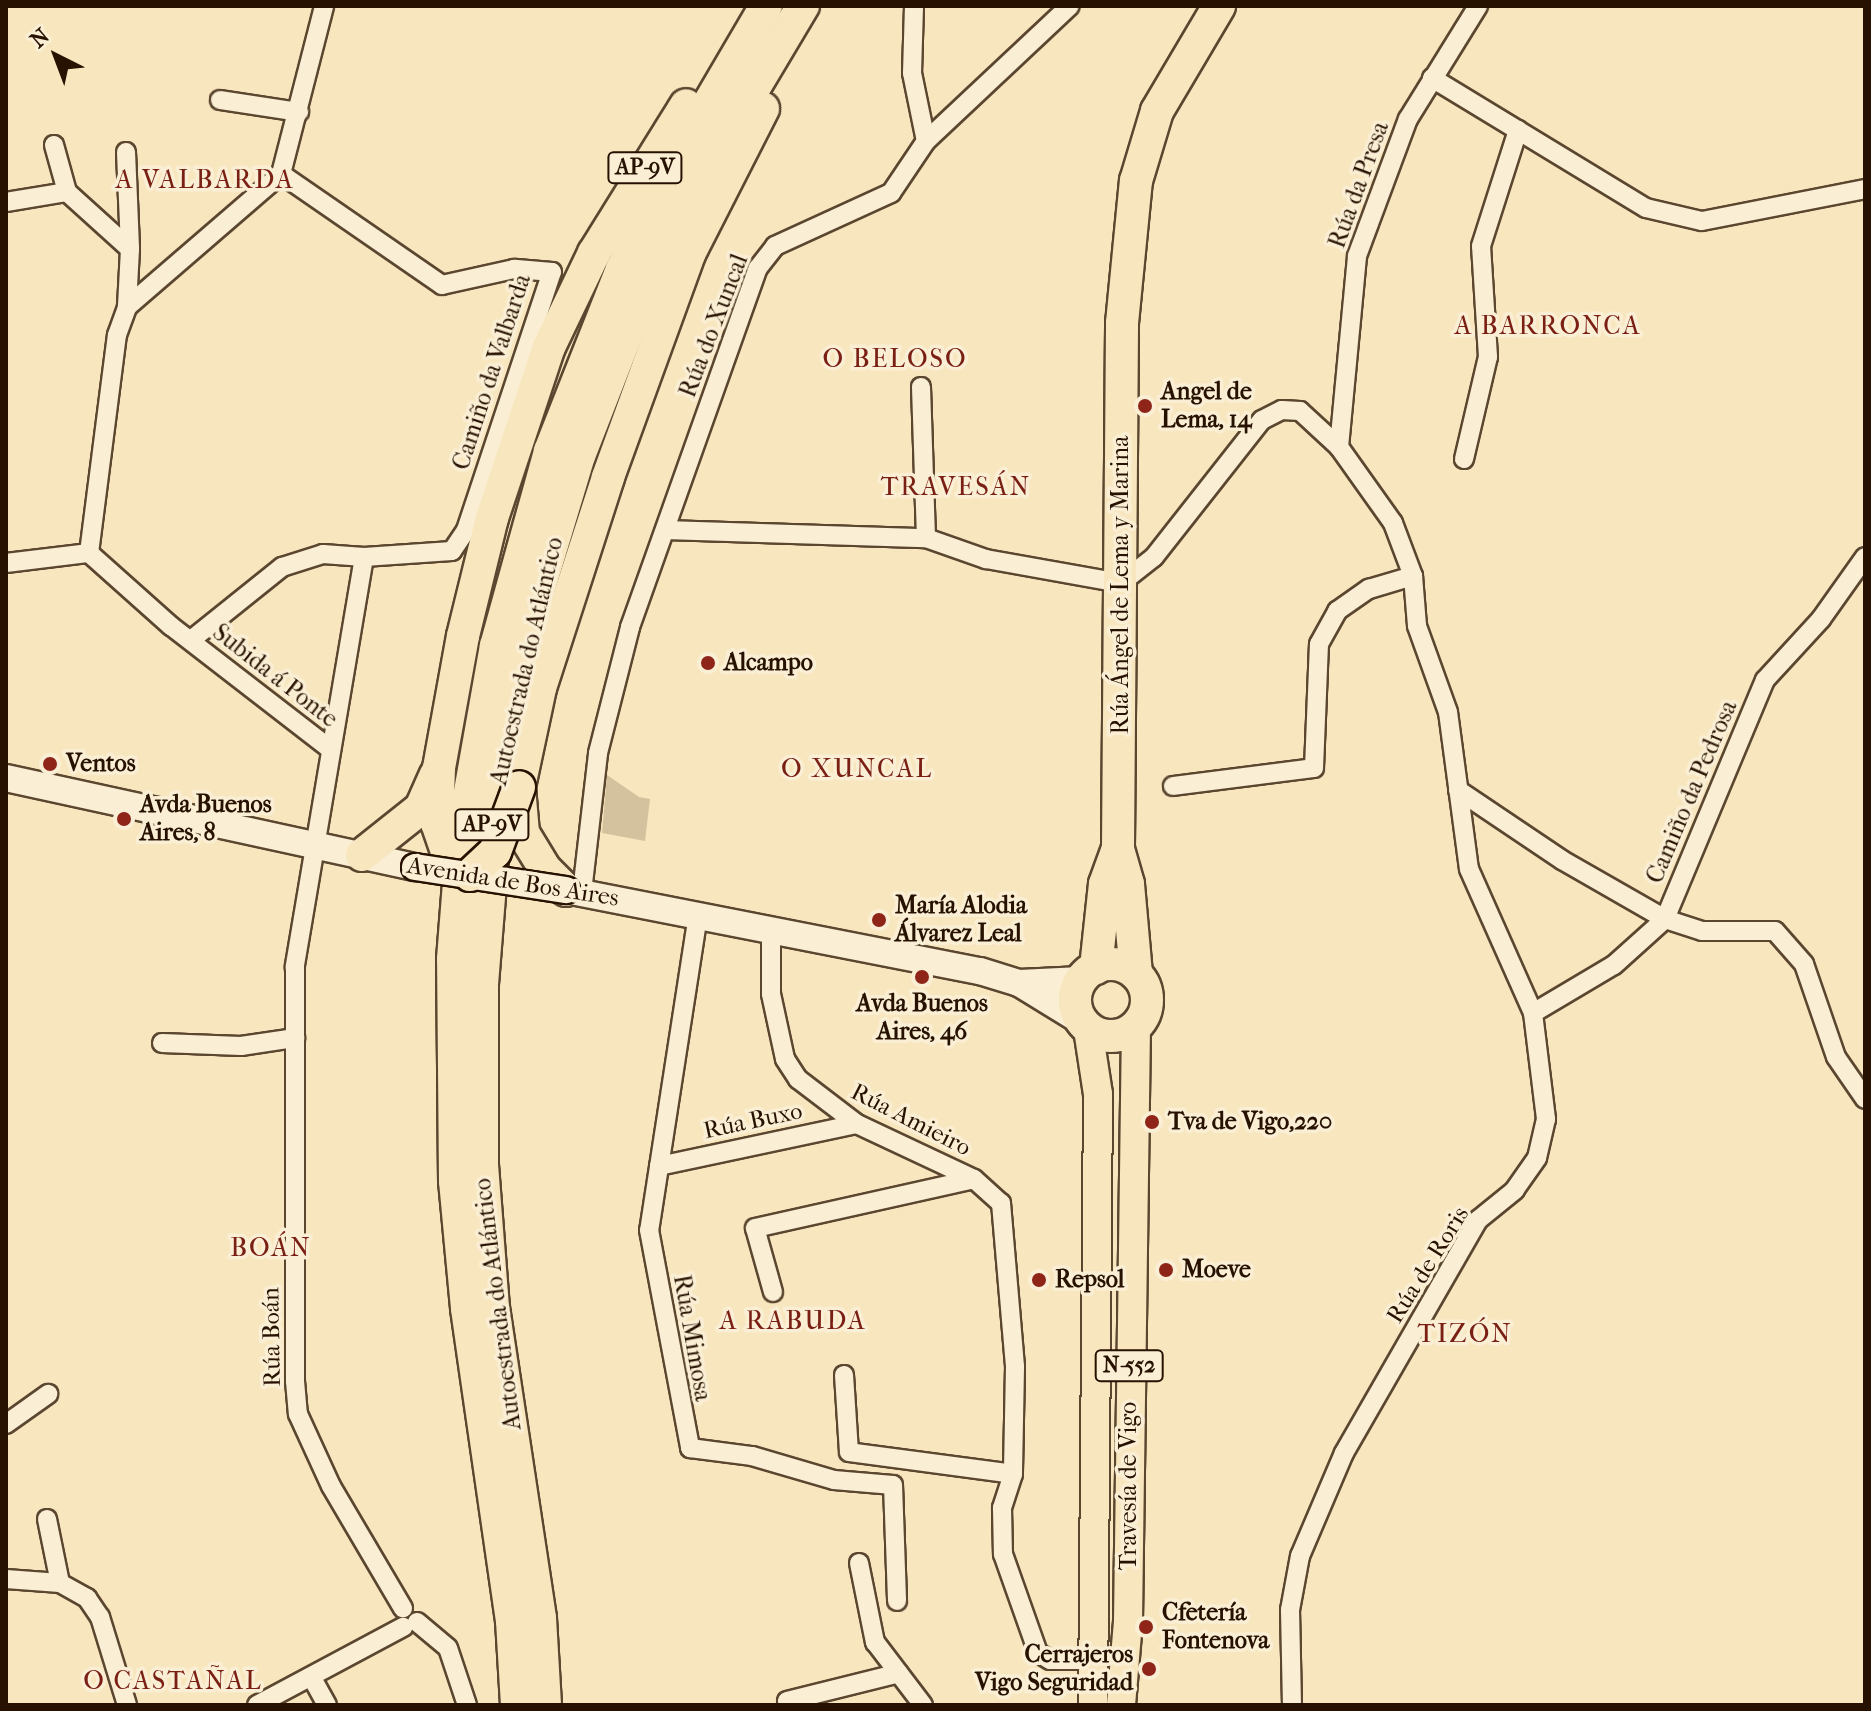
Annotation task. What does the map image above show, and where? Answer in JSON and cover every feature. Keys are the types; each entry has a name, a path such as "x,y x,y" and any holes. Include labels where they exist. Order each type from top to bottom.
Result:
{"highway":[{"name":"AP-9V","path":"766,6 705,77 639,177 594,253 549,347 492,518 463,636 439,768 437,823 462,874 495,852 519,787 540,688 608,477 690,252 752,127 823,6"},
{"name":"Autoestrada do Atlántico","path":"517,1705 512,1621 467,1308 455,1181 453,959 463,831 496,646 556,437 622,269 698,122 766,6"},
{"name":"Autoestrada do Atlántico","path":"545,1705 540,1618 493,1308 482,1165 482,984 499,772 536,598 579,456 632,320 674,222 803,6"},
{"name":"Rúa Ángel de Lema y Marina","path":"1118,848 1122,323 1136,181 1157,111 1219,6"},
{"name":"AP-9V","path":"362,855 421,808 439,768"},
{"name":"AP-9V","path":"519,787 523,833 545,869 574,891"},
{"name":"N-552","path":"1084,1025 1075,999 1088,974 1105,884 1118,848"},
{"path":"1118,848 1128,884 1136,974"},
{"path":"1088,974 1117,964 1136,974"},
{"name":"N-552","path":"1136,974 1147,995 1136,1027"},
{"path":"1084,1025 1107,1037 1136,1027"}],"main road":[{"name":"Travesía de Vigo","path":"1084,1025 1098,1085 1093,1705"},
{"name":"Travesía de Vigo","path":"1121,1705 1128,1621 1131,1090 1136,1027"}],"street":[{"path":"914,6 912,73 926,141"},
{"name":"Rúa do Xuncal","path":"574,891 601,740 630,627 765,255 891,193 926,141 1070,6"},
{"name":"Rúa da Presa","path":"1339,447 1357,256 1408,119 1478,6"},
{"path":"127,307 281,174 328,8"},
{"path":"1432,78 1646,208 1702,221 1865,189"},
{"path":"220,100 299,112"},
{"path":"1464,459 1488,357 1481,246 1518,130"},
{"path":"54,145 67,192 130,249"},
{"path":"6,563 89,553 117,335 127,307 130,249 126,152"},
{"name":"Camiño da Valbarda","path":"281,174 442,285 514,269 552,272 466,530 452,551 364,557"},
{"path":"6,202 67,192"},
{"path":"921,387 926,538"},
{"name":"Rúa de Roris","path":"1121,583 1154,557 1262,420 1282,410 1300,411 1339,447 1393,523 1413,576 1417,626 1448,712 1469,869 1533,1013 1546,1119 1537,1158 1515,1190 1478,1220 1344,1453 1300,1556 1290,1610 1292,1705"},
{"path":"665,531 926,538 986,559 1121,583"},
{"name":"Subida á Ponte","path":"89,553 299,730 330,749"},
{"name":"Subida á Ponte","path":"191,640 282,567 323,554 364,557"},
{"name":"Rúa Boán","path":"364,557 295,967 298,1414 331,1486 408,1619 448,1648 467,1705"},
{"name":"Camiño da Pedrosa","path":"1533,1013 1614,965 1665,919 1765,680 1821,619 1865,557"},
{"path":"1173,786 1314,768 1319,644 1337,611 1369,589 1413,576"},
{"name":"Avenida de Bos Aires","path":"6,778 415,867 574,891 771,929 1019,983 1088,974"},
{"path":"1458,790 1574,868 1665,919 1702,931 1775,931 1792,946 1804,964 1836,1057 1865,1099"},
{"name":"Rúa Mimosa","path":"698,915 649,1230 690,1448 752,1456 834,1480 893,1485 897,1601"},
{"name":"Rúa Amieiro","path":"771,929 771,994 785,1059 819,1098 857,1124 974,1179 1001,1203 1015,1367 1013,1474 1002,1508 1003,1554 1034,1646 1050,1660 1093,1660"},
{"name":"Avenida de Bos Aires","path":"1019,983 1084,1025"},
{"path":"162,1043 241,1046 295,1038"},
{"name":"Rúa Buxo","path":"659,1166 857,1124"},
{"name":"Rúa Amieiro","path":"773,1292 755,1228 974,1179"},
{"path":"844,1375 849,1452 1013,1474"},
{"path":"6,1424 48,1394"},
{"path":"47,1519 60,1583"},
{"path":"859,1563 875,1642 923,1705"},
{"path":"6,1579 60,1583 87,1598 100,1617 127,1705"},
{"path":"257,1705 312,1678 408,1619"},
{"path":"787,1701 899,1673"},
{"path":"312,1678 327,1705"}],"shaded area":[{"path":"607,775 639,797 650,799 645,841 602,833"}],"place":[{"name":"Angel de Lema, 14","path":"1145,406"},
{"name":"Alcampo","path":"708,663"},
{"name":"Ventos","path":"50,764"},
{"name":"Avda Buenos Aires, 8","path":"124,819"},
{"name":"María Alodia Álvarez Leal","path":"879,920"},
{"name":"Avda Buenos Aires, 46","path":"922,977"},
{"name":"Tva de Vigo,220","path":"1152,1122"},
{"name":"Moeve","path":"1166,1270"},
{"name":"Repsol","path":"1039,1280"},
{"name":"Cfetería Fontenova","path":"1146,1627"},
{"name":"Cerrajeros Vigo Seguridad","path":"1149,1669"}],"district":[{"name":"A VALBARDA","path":"205,180"},
{"name":"A BARRONCA","path":"1548,326"},
{"name":"O BELOSO","path":"895,359"},
{"name":"TRAVESÁN","path":"956,487"},
{"name":"O XUNCAL","path":"857,769"},
{"name":"BOÁN","path":"271,1248"},
{"name":"A RABUDA","path":"793,1321"},
{"name":"TIZÓN","path":"1465,1334"},
{"name":"O CASTAÑAL","path":"173,1681"}]}
